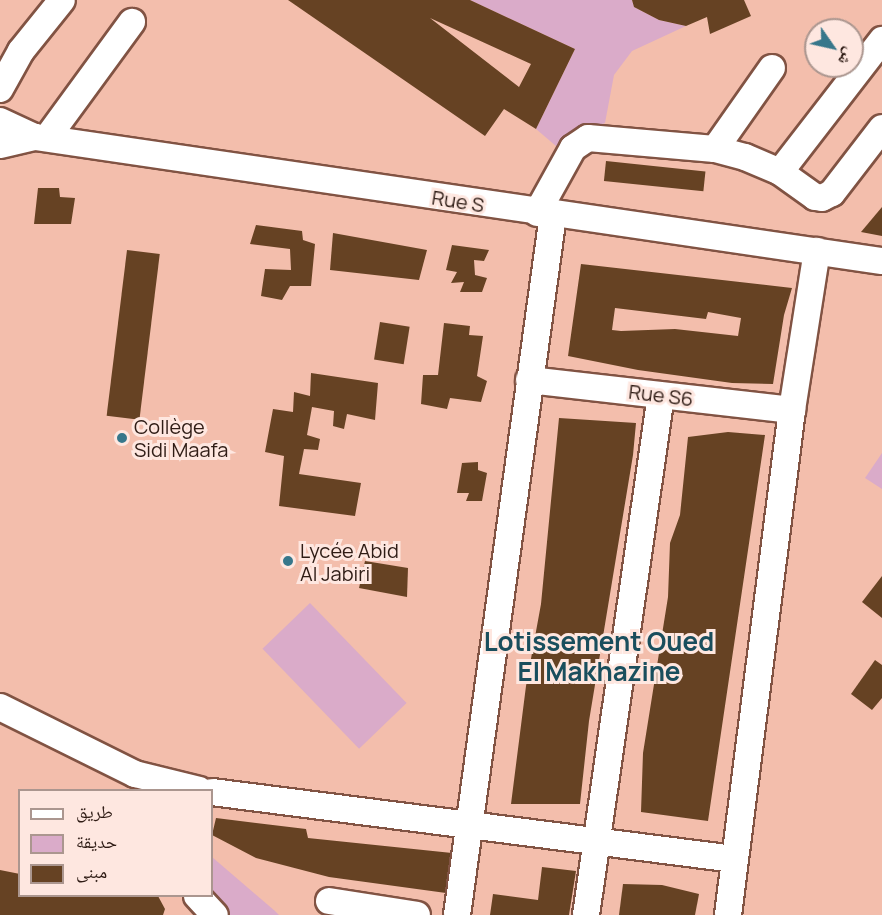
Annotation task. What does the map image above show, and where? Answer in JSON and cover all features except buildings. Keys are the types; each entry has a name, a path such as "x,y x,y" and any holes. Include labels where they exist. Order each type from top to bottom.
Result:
{"street":[{"path":"0,88 21,51 62,0"},
{"path":"41,138 132,22"},
{"path":"780,172 882,40"},
{"path":"0,65 21,51"},
{"path":"714,149 772,68"},
{"name":"Rue S","path":"0,121 41,138 545,214 882,261"},
{"path":"457,915 529,380 545,214 580,140 588,138 714,149 780,172 822,198 832,193 882,128"},
{"name":"Rue S","path":"0,145 41,138"},
{"path":"728,915 792,410 817,251"},
{"name":"Rue S6","path":"529,380 792,410"},
{"path":"586,915 661,395"},
{"path":"0,707 148,779 194,789"},
{"path":"120,766 130,789"},
{"path":"213,792 468,827 734,859"},
{"path":"198,897 215,915"},
{"path":"329,901 417,915"}],"green space":[{"path":"470,0 632,0 634,7 659,20 686,26 632,51 614,75 605,123 578,134 563,152 536,129 575,49"},
{"path":"882,453 882,489 865,478"},
{"path":"310,603 407,703 359,749 263,649"},
{"path":"213,858 279,915 224,915 213,897"}],"place":[{"name":"Collège Sidi Maafa","path":"122,438"},
{"name":"Lycée Abid Al Jabiri","path":"288,561"}],"district":[{"name":"Lotissement Oued El Makhazine","path":"599,657"}]}
